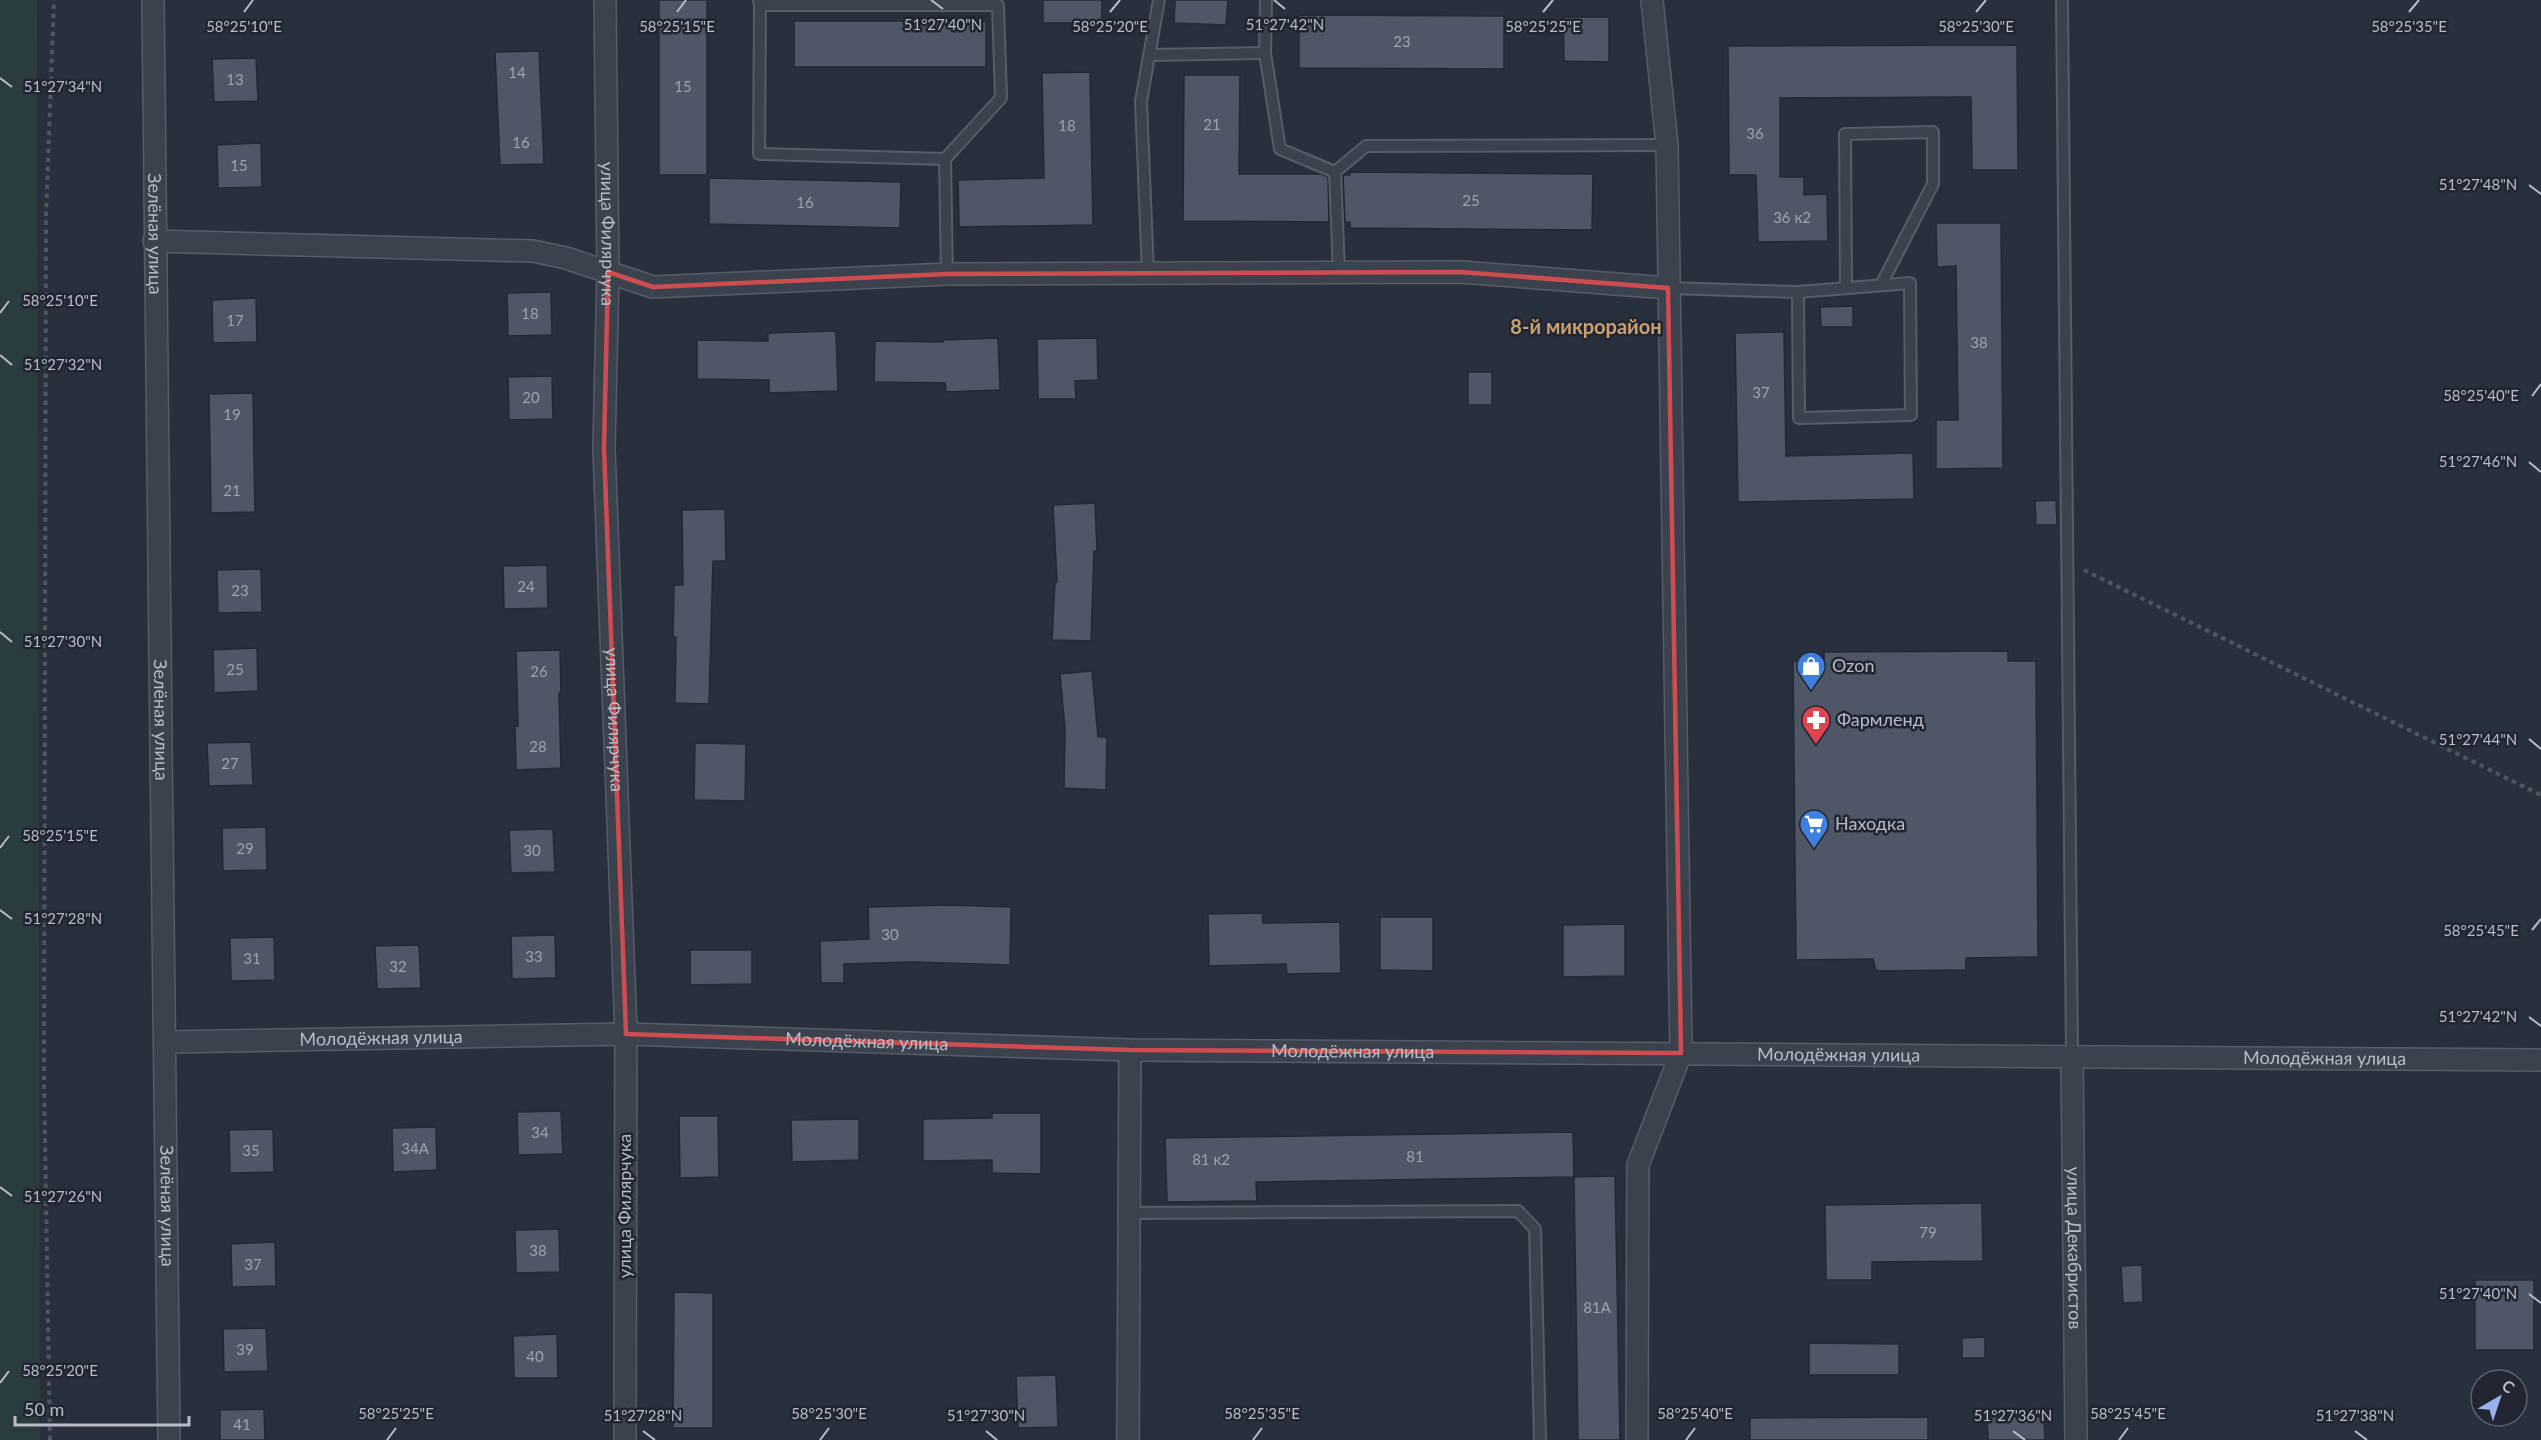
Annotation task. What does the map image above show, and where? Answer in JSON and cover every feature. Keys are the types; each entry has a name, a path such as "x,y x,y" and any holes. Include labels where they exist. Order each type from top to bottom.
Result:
{"street":[{"name":"Зелёная улица","path":"153,0 169,1440"},
{"name":"улица Филярчука","path":"605,0 608,272 604,448 626,1034 625,1440"},
{"path":"1637,1440 1638,1165 1681,1053 1667,144 1652,0"},
{"path":"154,241 532,251 567,258 653,287 947,274 1461,272 1668,288"},
{"name":"Молодёжная улица","path":"166,1042 626,1034 1130,1050 2541,1060"},
{"path":"1128,1440 1130,1050"},
{"name":"улица Декабристов","path":"2072,1058 2076,1440"}],"lane":[{"path":"1148,273 1141,101 1159,0"},
{"path":"1266,0 1265,52 1280,149 1335,172"},
{"path":"2062,0 2072,1058"},
{"path":"945,159 759,154 760,2 998,5 1001,98 945,159 947,274"},
{"path":"1149,55 1265,52"},
{"path":"1846,288 1845,134 1933,132 1933,184 1881,285"},
{"path":"1335,172 1366,146 1667,144"},
{"path":"1335,172 1339,272"},
{"path":"1668,288 1798,292 1910,283 1911,415 1799,418 1798,292"},
{"path":"1129,1213 1518,1211 1535,1229 1540,1440"}],"path":[{"path":"50,1440 44,1031 46,228 54,0"},
{"path":"2067,561 2541,795"}],"highlighted area":[{"path":"608,272 653,287 947,274 1461,272 1668,288 1681,1053 1130,1050 626,1034 604,448"}],"shaded area":[{"path":"0,0 37,0 40,1440 0,1440"}],"building":[{"path":"659,0 707,0 707,175 659,175"},
{"path":"1043,0 1102,0 1102,23 1043,23"},
{"path":"1175,0 1228,0 1226,25 1174,23"},
{"path":"1299,15 1504,16 1504,69 1299,68"},
{"path":"1563,17 1609,17 1609,62 1564,61"},
{"path":"794,21 986,21 986,67 794,67"},
{"path":"2017,45 2018,170 1972,170 1971,97 1780,98 1780,177 1804,177 1804,195 1827,194 1828,241 1758,242 1756,175 1729,175 1728,46"},
{"path":"539,51 544,164 500,165 495,52"},
{"path":"256,58 258,101 214,102 212,59"},
{"path":"1090,72 1093,225 959,227 958,180 1044,178 1042,73"},
{"path":"1184,75 1240,75 1239,174 1321,174 1328,177 1329,222 1183,221"},
{"path":"261,143 262,187 218,188 217,145"},
{"path":"1350,172 1593,174 1592,230 1350,228 1350,222 1345,222 1343,175 1350,175"},
{"path":"709,178 901,182 900,228 709,224"},
{"path":"1936,223 2001,223 2003,468 1936,469 1936,420 1958,420 1956,266 1937,267"},
{"path":"551,292 552,335 508,336 507,293"},
{"path":"256,298 257,342 213,343 212,300"},
{"path":"1853,306 1853,327 1821,327 1820,307"},
{"path":"836,331 838,391 769,393 769,380 697,379 697,340 768,341 768,333"},
{"path":"1784,332 1786,456 1913,453 1914,499 1738,502 1735,333"},
{"path":"998,338 1000,390 946,392 945,383 874,382 875,341 943,342 943,340"},
{"path":"1097,338 1098,380 1075,381 1076,399 1038,399 1037,339"},
{"path":"1468,372 1492,372 1492,405 1468,405"},
{"path":"552,376 553,419 509,420 508,377"},
{"path":"253,393 255,512 211,513 209,394"},
{"path":"2056,500 2057,525 2036,525 2035,501"},
{"path":"1095,503 1097,551 1094,551 1091,641 1052,640 1055,582 1057,582 1053,505"},
{"path":"725,509 726,561 713,561 709,704 675,703 674,585 683,585 682,510"},
{"path":"547,565 548,608 504,609 503,566"},
{"path":"261,569 262,612 218,613 217,570"},
{"path":"257,648 258,691 214,693 213,650"},
{"path":"560,650 561,768 516,770 515,726 518,726 516,651"},
{"path":"2008,651 2008,661 2036,661 2038,957 1966,958 1966,970 1876,971 1873,959 1796,960 1793,661 1824,661 1824,652"},
{"path":"1092,671 1098,737 1107,737 1106,790 1064,788 1065,729 1060,674"},
{"path":"251,742 253,785 209,786 207,743"},
{"path":"695,743 746,744 745,801 694,800"},
{"path":"266,827 267,870 223,871 222,828"},
{"path":"553,829 555,872 511,873 509,830"},
{"path":"950,905 1011,907 1010,965 913,962 844,964 844,983 821,983 820,941 869,939 868,907"},
{"path":"1262,913 1263,923 1340,922 1341,973 1287,974 1286,964 1209,966 1208,914"},
{"path":"1380,917 1433,917 1433,971 1380,970"},
{"path":"1625,924 1625,976 1563,977 1563,925"},
{"path":"555,935 556,978 512,979 511,936"},
{"path":"274,937 275,980 231,981 230,938"},
{"path":"419,945 421,988 377,989 375,946"},
{"path":"690,950 752,950 752,984 690,985"},
{"path":"561,1111 563,1154 518,1155 517,1112"},
{"path":"992,1113 1041,1113 1041,1174 992,1173 992,1160 923,1161 923,1119 992,1118"},
{"path":"679,1116 718,1116 719,1177 680,1178"},
{"path":"859,1119 859,1160 792,1162 791,1120"},
{"path":"436,1127 437,1170 393,1172 392,1128"},
{"path":"273,1129 274,1172 230,1173 229,1130"},
{"path":"1573,1132 1574,1177 1256,1182 1257,1201 1167,1202 1165,1138"},
{"path":"1615,1176 1620,1440 1578,1440 1574,1177"},
{"path":"1982,1203 1983,1261 1872,1262 1872,1280 1826,1280 1825,1205"},
{"path":"559,1229 560,1272 516,1273 515,1230"},
{"path":"275,1242 276,1286 232,1287 231,1244"},
{"path":"2142,1265 2143,1302 2123,1303 2121,1266"},
{"path":"2475,1280 2534,1280 2534,1350 2475,1350"},
{"path":"674,1292 713,1293 713,1428 673,1428"},
{"path":"266,1328 268,1371 224,1372 223,1329"},
{"path":"557,1334 558,1378 514,1378 513,1336"},
{"path":"1985,1337 1985,1358 1962,1358 1962,1338"},
{"path":"1809,1343 1899,1344 1899,1375 1809,1375"},
{"path":"1056,1375 1058,1427 1018,1428 1016,1376"},
{"path":"264,1409 265,1440 220,1440 220,1410"},
{"path":"1928,1417 1928,1440 1750,1440 1750,1418"},
{"path":"1987,1417 2044,1417 2045,1440 1988,1440"}],"place":[{"name":"Ozon","path":"1811,692"},
{"name":"Фармленд","path":"1816,746"},
{"name":"Находка","path":"1814,850"}],"district":[{"name":"8-й микрорайон","path":"1586,327"}]}
